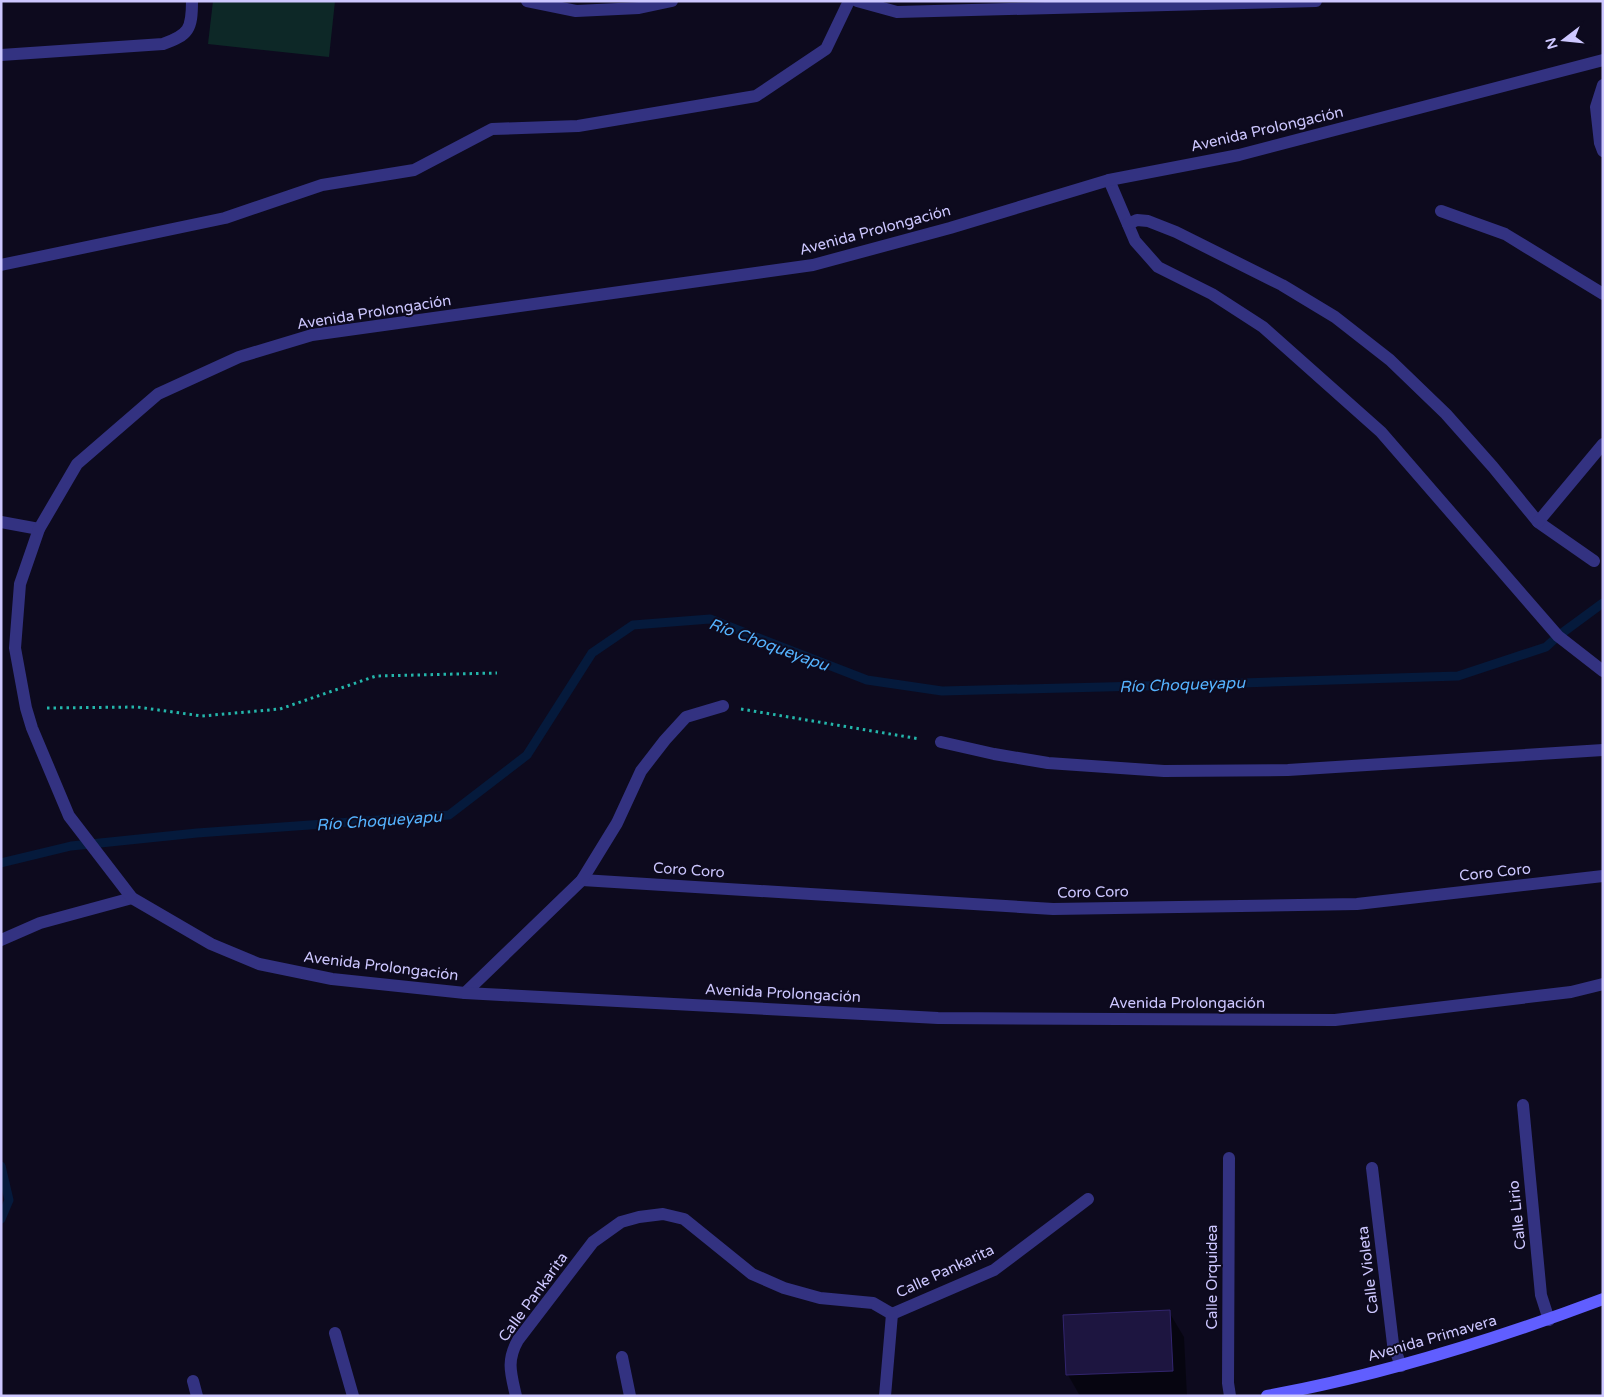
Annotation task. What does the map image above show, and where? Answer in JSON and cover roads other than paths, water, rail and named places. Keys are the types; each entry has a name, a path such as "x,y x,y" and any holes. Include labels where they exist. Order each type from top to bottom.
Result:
{"main road":[{"name":"Avenida Primavera","path":"1267,1396 1314,1392 1549,1320 1603,1299"}],"street":[{"path":"1,55 163,44 180,38 188,28 192,15 192,1"},
{"path":"528,1 576,11 639,8 666,2"},
{"path":"1,265 225,218 322,185 414,170 492,129 578,126 756,96 826,49 849,1"},
{"path":"857,1 897,12 1316,1"},
{"name":"Avenida Prolongación","path":"1603,60 1239,155 1109,180 950,228 814,265 312,335 239,357 158,394 77,464 39,529 20,584 15,648 26,708 32,728 68,816 132,898 211,944 259,964 332,979 465,993 938,1018 1335,1020 1571,992 1603,984"},
{"path":"1603,86 1596,106 1600,143 1603,151"},
{"path":"1109,180 1136,241 1158,267 1212,294 1263,327 1381,432 1558,636 1603,671"},
{"path":"1441,211 1505,234 1603,294"},
{"path":"1128,224 1137,220 1148,221 1176,232 1282,285 1334,317 1390,360 1446,414 1538,522 1594,561"},
{"path":"1538,522 1603,444"},
{"path":"1,522 39,529"},
{"path":"465,993 582,880 617,824 641,771 665,740 686,717 723,706"},
{"path":"941,742 994,754 1048,763 1173,771 1288,770 1603,750"},
{"name":"Coro Coro","path":"582,880 1053,909 1357,904 1603,876"},
{"path":"1,940 40,923 132,898"},
{"name":"Calle Lirio","path":"1523,1106 1541,1295 1549,1320"},
{"name":"Calle Orquidea","path":"1229,1158 1228,1384 1230,1396"},
{"name":"Calle Violeta","path":"1372,1168 1393,1344 1400,1366"},
{"name":"Calle Pankarita","path":"516,1396 510,1366 512,1351 518,1340 593,1242 622,1222 639,1217 663,1214 684,1219 752,1274 784,1288 820,1298 873,1303 892,1314 994,1270 1088,1199"},
{"path":"885,1396 892,1314"},
{"path":"335,1333 353,1396"},
{"path":"622,1358 630,1396"},
{"path":"193,1381 197,1396"}],"waterway":[{"name":"Río Choqueyapu","path":"1,863 71,846 197,833 449,815 527,755 592,653 633,625 710,619 867,680 942,691 1458,676 1546,647 1603,603"},
{"path":"1,1166 9,1200 1,1219"}]}
